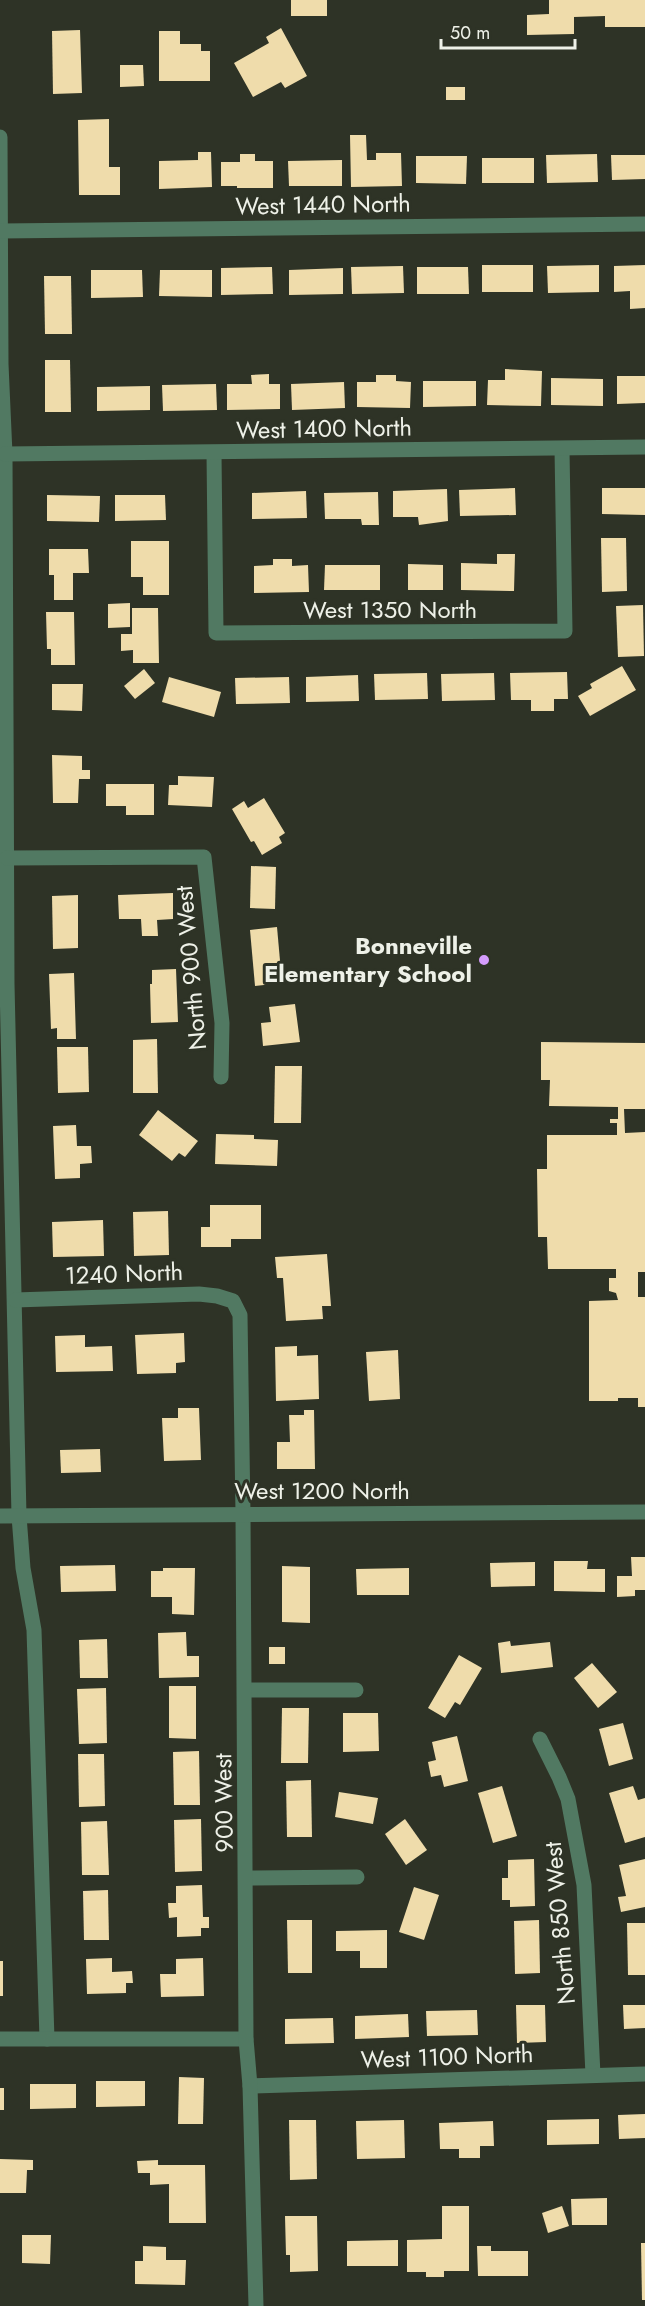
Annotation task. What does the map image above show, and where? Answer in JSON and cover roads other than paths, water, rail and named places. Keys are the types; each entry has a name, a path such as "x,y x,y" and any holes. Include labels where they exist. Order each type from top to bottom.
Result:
{"street":[{"path":"0,137 0,364 4,454 8,858 4,984 15,1300 19,1516 23,1568 34,1630 47,2039"},
{"name":"West 1440 North","path":"1,231 645,224"},
{"name":"West 1400 North","path":"4,454 645,447"},
{"name":"West 1350 North","path":"214,453 216,633 565,631 562,448"},
{"name":"North 900 West","path":"8,858 204,857 222,1023 221,1077"},
{"name":"1240 North","path":"15,1300 199,1294 233,1301"},
{"name":"900 West","path":"233,1301 241,1324 247,1878 246,2039 250,2086 256,2306"},
{"name":"West 1200 North","path":"0,1516 645,1512"},
{"path":"245,1690 356,1690"},
{"name":"North 850 West","path":"540,1739 560,1777 568,1799 584,1885 593,2075"},
{"path":"247,1878 357,1877"},
{"path":"0,2039 246,2039"},
{"name":"West 1100 North","path":"250,2086 645,2074"}],"place":[{"name":"Bonneville Elementary School","path":"484,960"}]}
